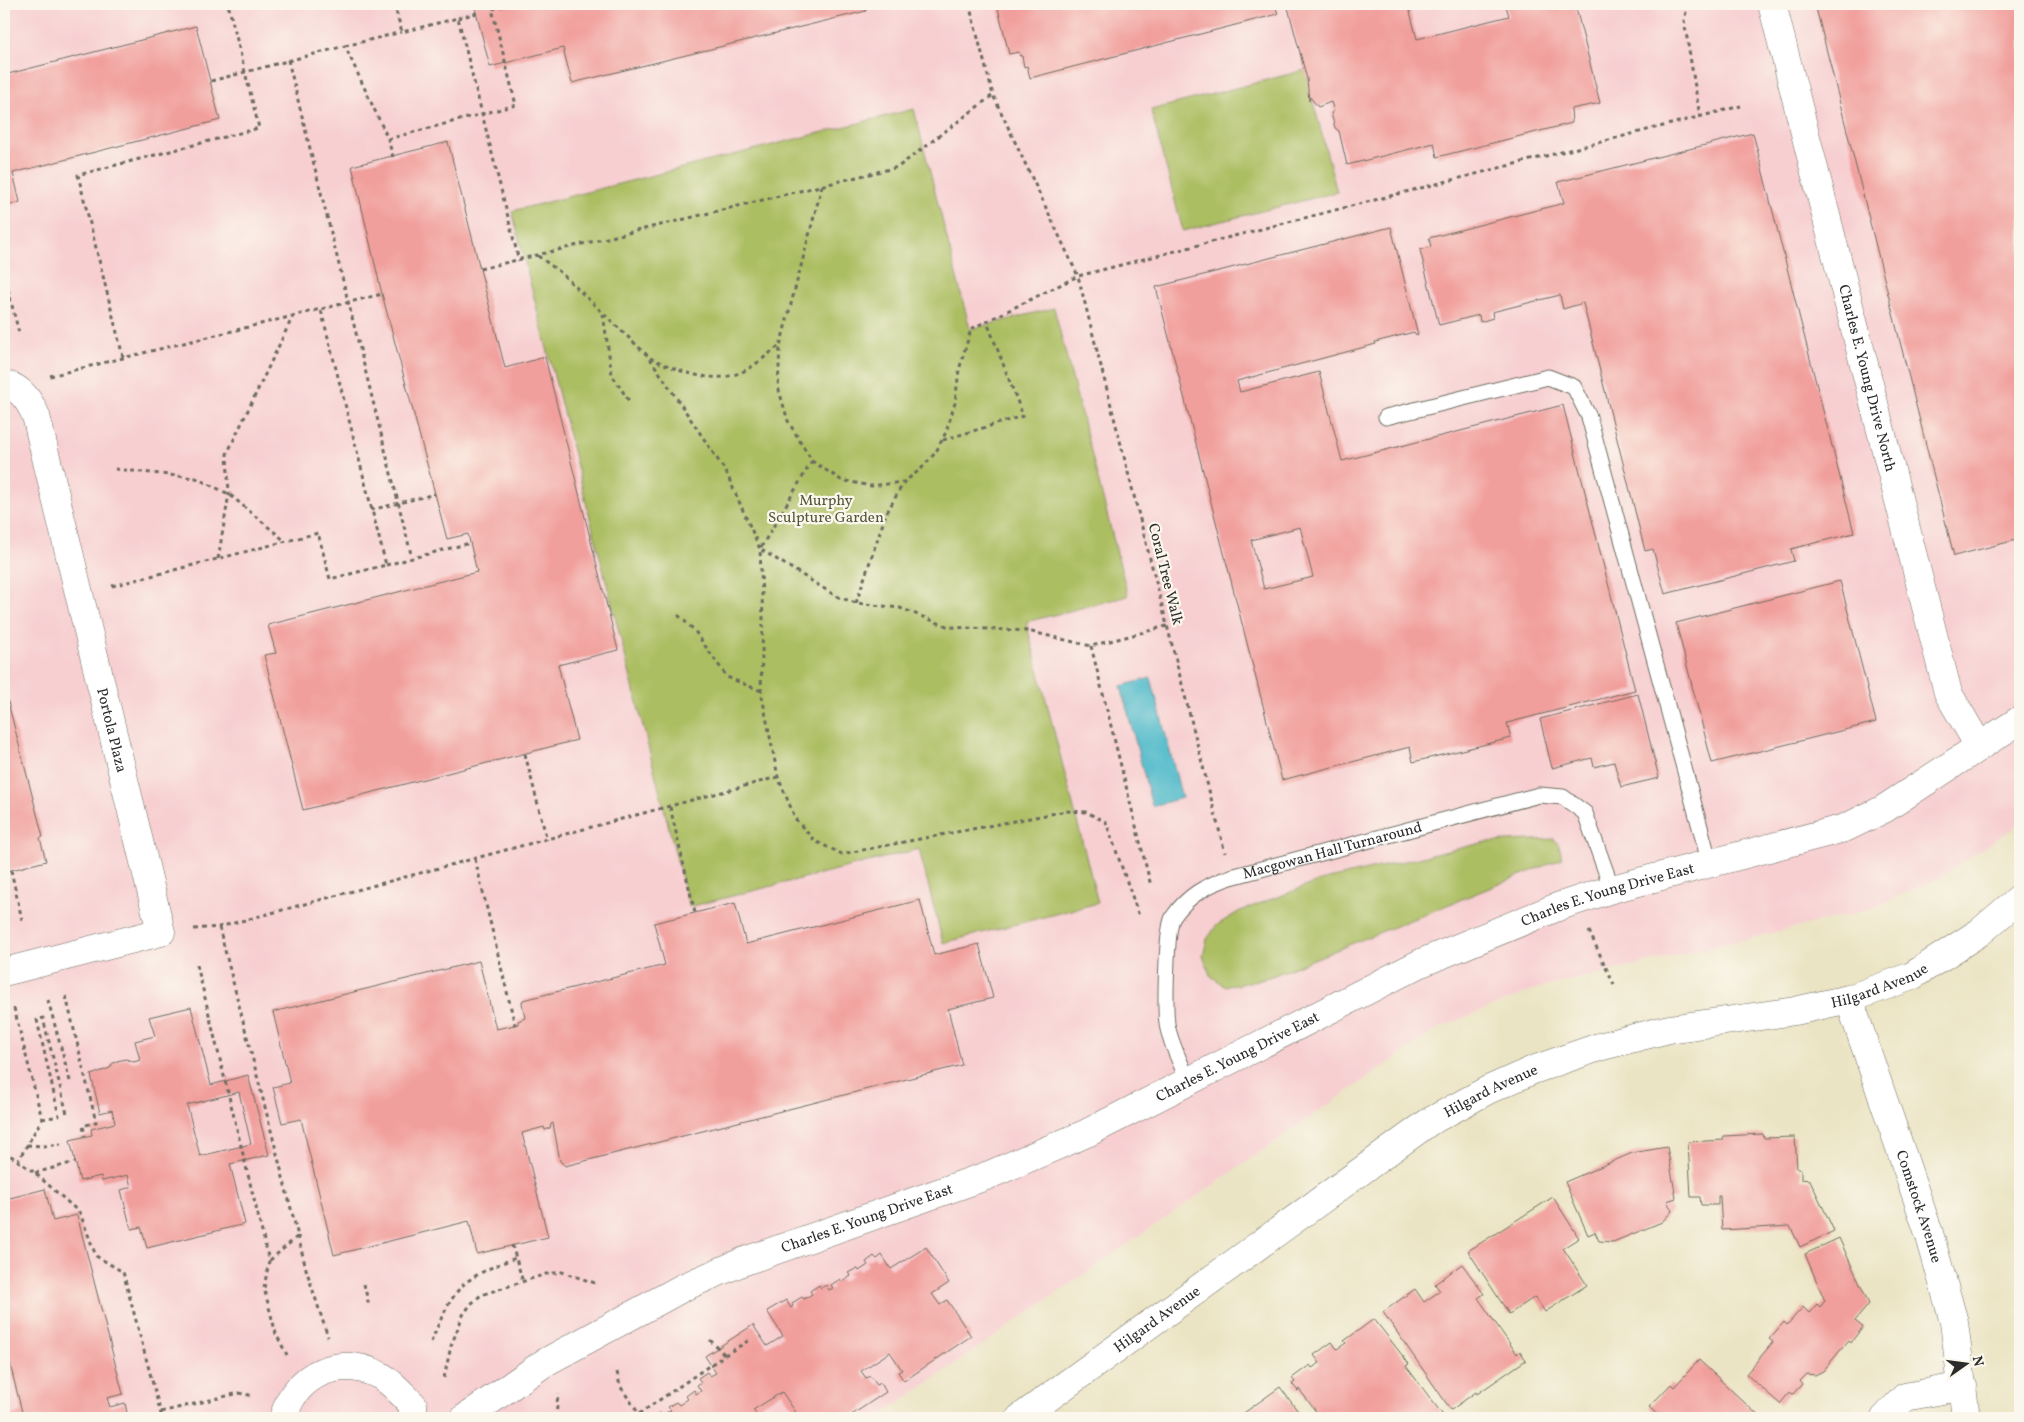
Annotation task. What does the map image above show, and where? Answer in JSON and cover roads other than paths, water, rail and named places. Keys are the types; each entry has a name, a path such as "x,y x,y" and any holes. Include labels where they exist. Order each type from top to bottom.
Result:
{"street":[{"name":"Charles E. Young Drive North","path":"1772,4 1948,693 1979,746"},
{"name":"Portola Plaza","path":"4,972 161,932 36,416 31,404 12,389"},
{"name":"Charles E. Young Drive East","path":"465,1418 544,1363 684,1287 742,1262 989,1175 1087,1133 1421,963 1560,906 1612,889 1844,828 1884,809 2020,720"},
{"name":"Hilgard Avenue","path":"1020,1418 1429,1122 1488,1090 1533,1070 1599,1046 1669,1029 1795,1011 1849,999 1912,976 1980,932 2020,898"},
{"name":"Comstock Avenue","path":"1849,999 1929,1233 1954,1322 1966,1418"},
{"path":"283,1418 290,1398 304,1382 322,1371 343,1366 364,1368 383,1377 413,1404 413,1418"},
{"path":"1885,1418 1905,1397 1963,1386"}],"lane":[{"path":"1386,417 1548,377 1574,387 1589,417 1710,864"},
{"name":"Macgowan Hall Turnaround","path":"1188,1081 1167,1022 1167,953 1172,919 1189,897 1209,885 1231,877 1539,796 1563,797 1585,813 1612,889"}],"water":[{"path":"1151,678 1182,798 1152,806 1121,686"}],"park label":[{"name":"Murphy Sculpture Garden","path":"826,508"}]}
